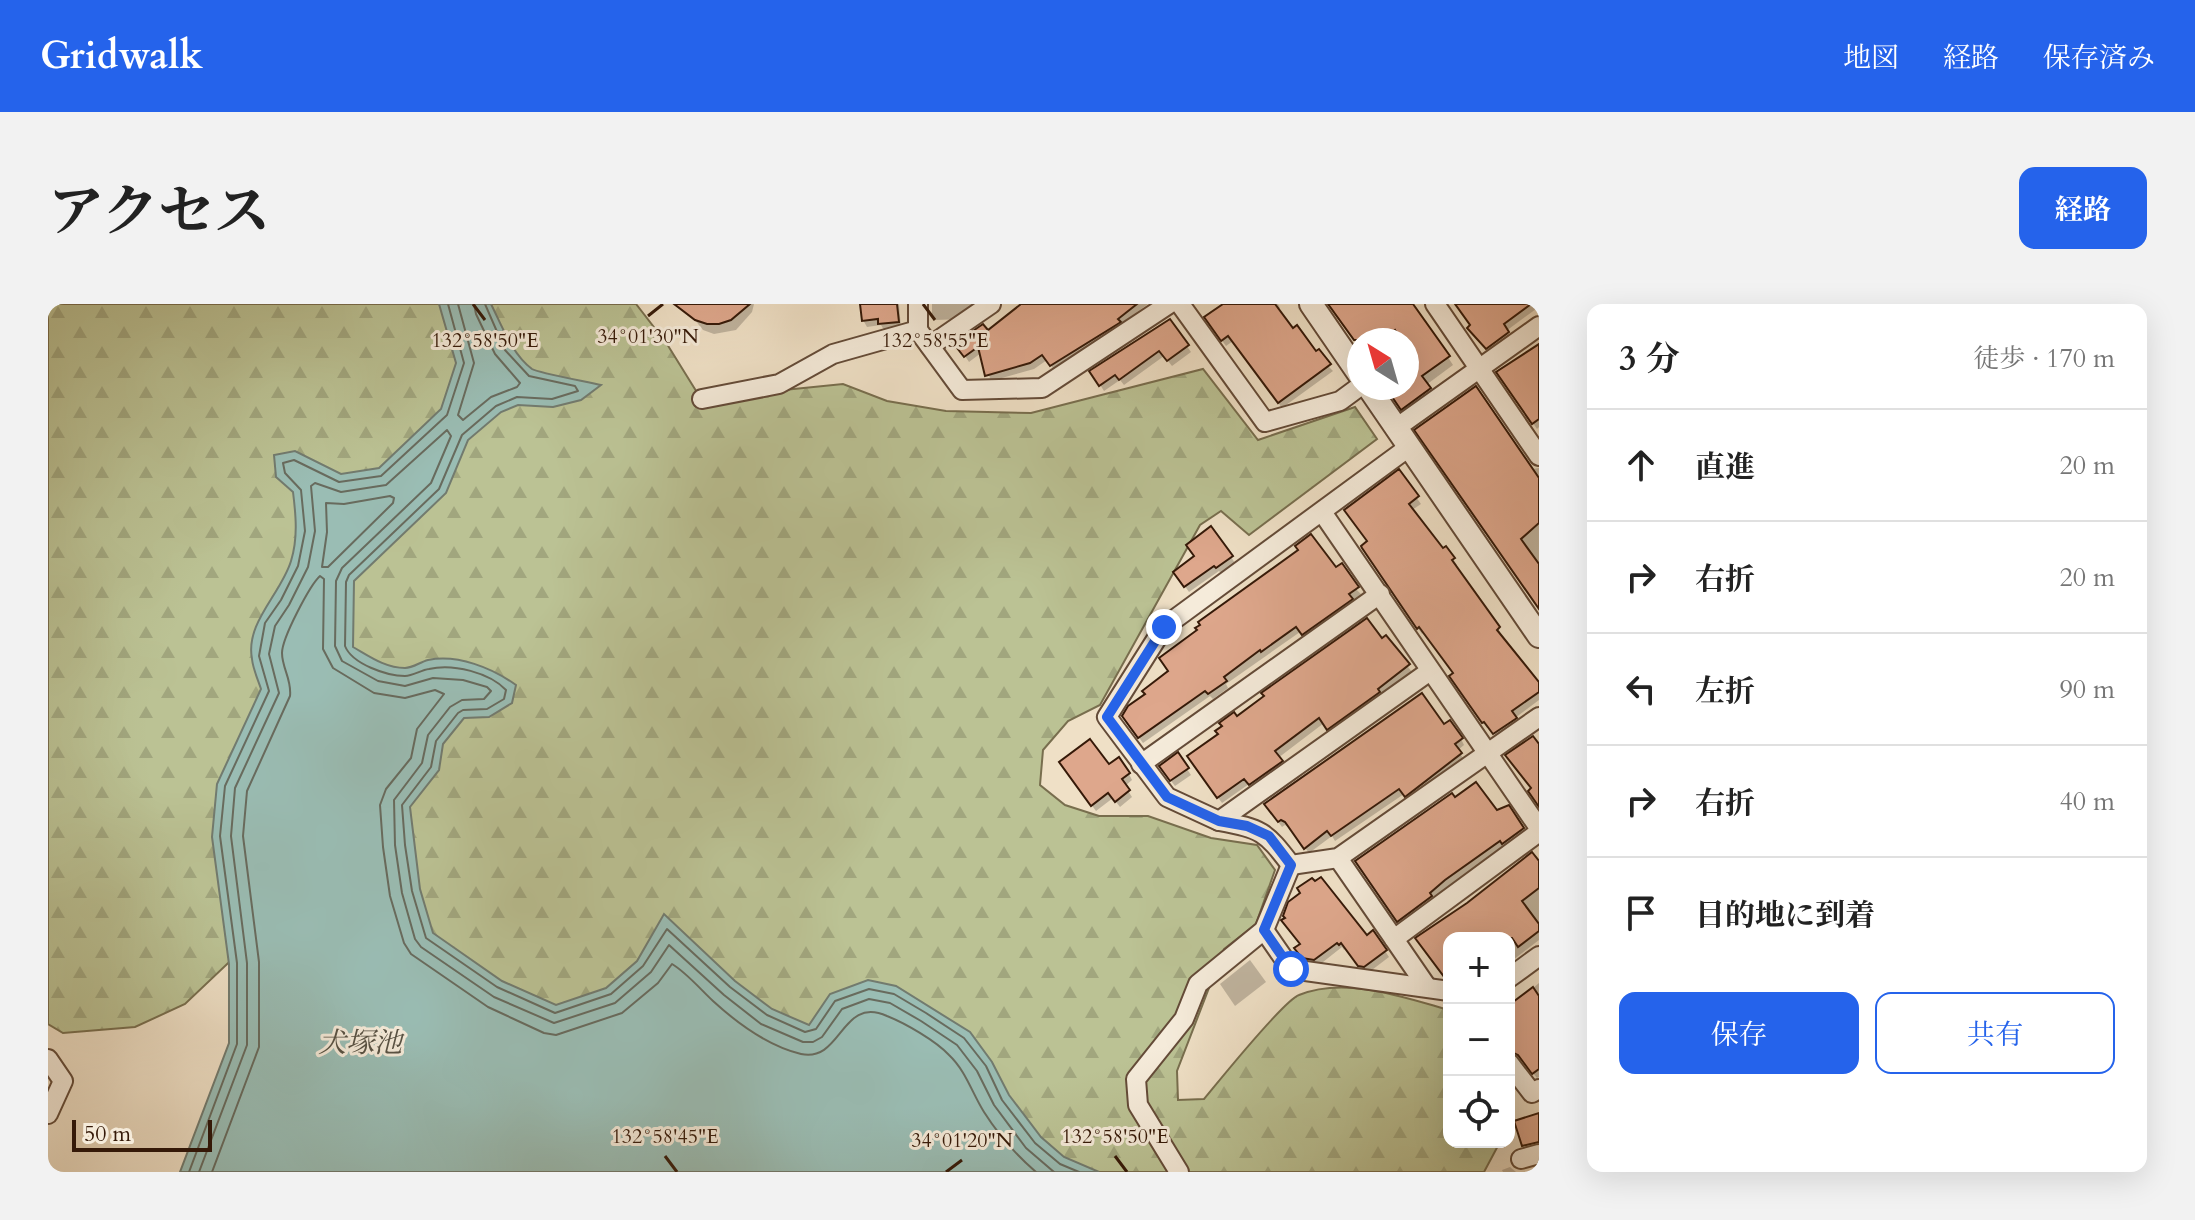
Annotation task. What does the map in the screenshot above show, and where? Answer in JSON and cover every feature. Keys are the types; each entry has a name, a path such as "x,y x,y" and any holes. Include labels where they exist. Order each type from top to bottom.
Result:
{"street":[{"path":"918,304 918,330 962,390 1042,388 1169,304"},
{"path":"930,346 991,304"},
{"path":"1180,304 1265,422 1340,401 1347,396"},
{"path":"1311,304 1347,356"},
{"path":"1435,304 1539,455"},
{"path":"1396,428 1539,326"},
{"path":"702,399 779,384 833,354 918,330"},
{"path":"1377,400 1539,636"},
{"path":"1291,865 1269,836 1247,826 1219,821 1167,797 1107,717 1164,627 1409,447"},
{"path":"1322,512 1539,830 1394,939"},
{"path":"1141,764 1380,594"},
{"path":"1219,821 1430,671"},
{"path":"1291,865 1338,858 1539,717"},
{"path":"1338,858 1427,987"},
{"path":"1179,1172 1138,1105 1136,1079 1184,1019 1198,984 1264,930 1291,865"},
{"path":"1264,930 1291,969 1443,990"},
{"path":"1515,974 1539,956"},
{"path":"48,1059 63,1081 48,1114"},
{"path":"1515,1071 1532,1093 1539,1089"}],"green space":[{"path":"48,304 636,304 667,344 698,394 843,384 887,401 946,411 1031,413 1203,369 1258,440 1355,407 1377,439 1249,535 1221,511 1200,525 1100,705 1068,721 1043,750 1040,785 1065,805 1099,816 1148,816 1211,838 1257,845 1275,870 1256,924 1224,949 1177,1071 1178,1100 1204,1099 1266,1026 1299,995 1335,988 1374,990 1443,1008 1443,1148 1497,1148 1484,1172 703,1172 562,1049 264,929 185,1004 135,1027 63,1033 48,1024"}],"water":[{"name":"犬塚池","path":"439,304 491,304 513,348 532,369 601,385 581,400 553,407 518,405 501,412 468,440 446,493 354,581 353,647 378,661 398,667 408,668 428,660 463,661 486,668 516,685 512,703 489,717 464,718 443,744 439,770 410,807 420,889 433,933 502,981 556,1005 606,988 637,961 664,914 735,981 772,1009 809,1025 830,994 868,980 896,986 970,1032 992,1062 1009,1095 1041,1137 1064,1157 1099,1172 180,1172 229,1043 229,964 212,837 217,784 261,689 252,659 254,633 286,573 295,544 293,492 276,477 274,455 295,451 341,474 379,468 441,409 456,363"}],"building":[{"path":"674,304 750,304 731,320 707,324 695,320"},
{"path":"860,304 897,304 899,322 878,324 878,319 862,321"},
{"path":"1021,304 1137,304 1118,319 1121,322 1050,366 1042,355 1030,363 985,376 978,347 964,357 954,344 983,324 988,330"},
{"path":"1223,304 1275,304 1293,328 1297,325 1316,351 1319,349 1331,364 1278,403 1228,336 1221,341 1204,317"},
{"path":"1328,304 1413,304 1450,356 1422,376 1431,388 1419,397 1419,328 1347,330"},
{"path":"1455,304 1531,304 1504,324 1509,332 1486,349 1467,328 1470,325"},
{"path":"1170,319 1189,345 1167,361 1159,351 1119,380 1115,375 1099,386 1089,371"},
{"path":"1539,344 1539,419 1532,424 1496,372"},
{"path":"1476,386 1539,478 1539,523 1521,539 1539,564 1539,609 1414,430"},
{"path":"1394,400 1415,400 1401,410"},
{"path":"1399,469 1419,496 1409,504 1443,548 1446,546 1455,558 1452,560 1500,627 1497,630 1539,682 1539,692 1512,711 1517,718 1493,734 1482,723 1449,676 1453,673 1419,627 1417,629 1362,548 1367,541 1344,510"},
{"path":"1211,526 1233,556 1184,587 1173,572 1194,556 1186,545"},
{"path":"1311,534 1336,567 1342,563 1359,587 1349,594 1353,599 1302,635 1296,627 1260,650 1224,677 1227,681 1208,694 1205,691 1138,738 1122,716 1128,706 1145,694 1142,691 1168,671 1159,658 1197,630 1198,622 1298,550 1295,546"},
{"path":"1367,618 1382,638 1386,635 1410,664 1378,689 1380,692 1327,730 1319,718 1275,751 1283,761 1249,785 1244,779 1217,798 1187,756 1218,734 1215,731 1222,726 1219,723 1234,712 1237,716 1264,696 1261,693"},
{"path":"1422,693 1444,724 1450,720 1463,738 1455,744 1462,753 1405,797 1399,789 1331,836 1327,831 1304,849 1285,822 1278,822 1264,804"},
{"path":"1533,736 1539,744 1539,807 1528,791 1531,788 1505,755"},
{"path":"1090,739 1109,764 1119,757 1130,773 1122,779 1130,790 1115,802 1108,793 1091,806 1059,762"},
{"path":"1178,752 1189,768 1170,781 1159,766"},
{"path":"1476,782 1497,810 1509,805 1524,828 1445,880 1430,893 1432,896 1397,922 1355,861 1452,793 1455,797"},
{"path":"1532,852 1539,861 1539,888 1522,901 1539,924 1539,931 1518,947 1515,932 1443,932 1443,975 1415,938 1467,903"},
{"path":"1321,877 1367,935 1373,930 1387,950 1364,967 1358,966 1341,943 1314,960 1302,958 1294,948 1300,944 1281,920 1285,918 1288,902 1300,893 1297,888 1312,878 1315,881"},
{"path":"1533,987 1539,996 1539,1069 1532,1074 1515,1054 1515,1000"},
{"path":"1539,1113 1539,1142 1522,1146 1515,1121"}],"route":[{"path":"1164,627 1107,717 1167,797 1219,821 1247,826 1269,836 1291,865 1264,930 1291,969"}]}
